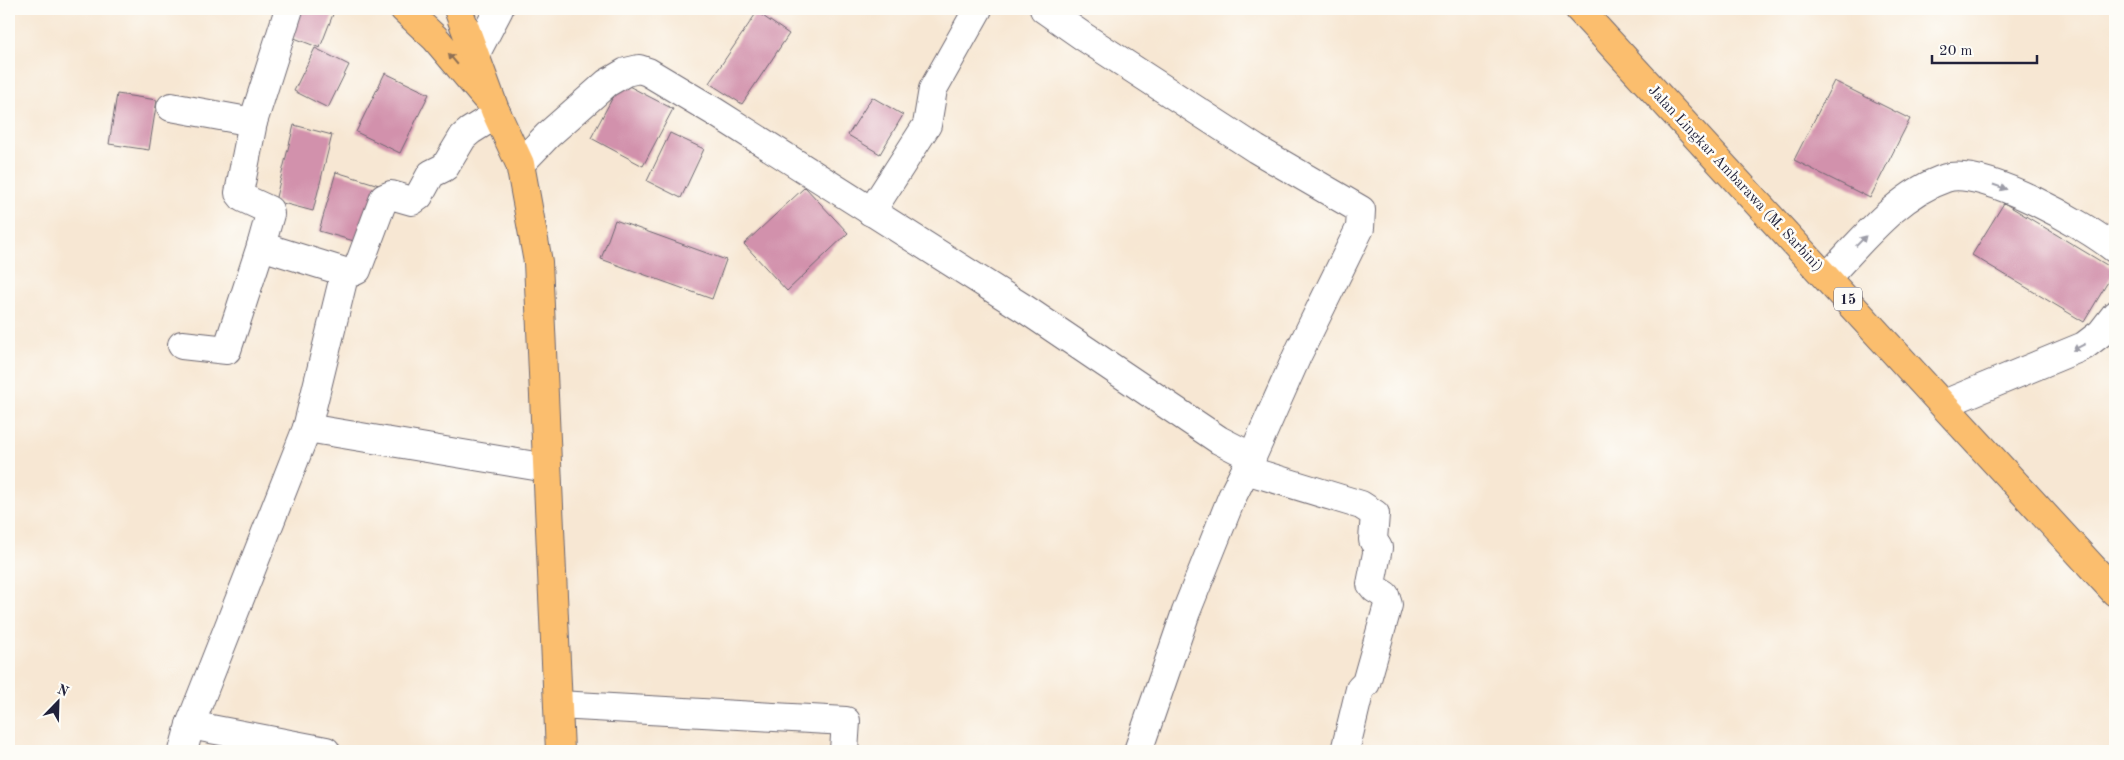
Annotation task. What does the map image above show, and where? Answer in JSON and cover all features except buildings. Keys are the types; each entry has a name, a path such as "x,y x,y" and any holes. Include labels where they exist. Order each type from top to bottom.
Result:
{"main road":[{"path":"404,9 435,38 496,112"},
{"path":"458,9 476,53 496,112 520,164 538,262 560,751"},
{"name":"Jalan Lingkar Ambarawa (M. Sarbini)","path":"1579,9 2115,592"}],"street":[{"path":"182,345 227,350 261,246 270,214 269,210 242,198 238,193 254,122 290,9"},
{"path":"476,53 499,9"},
{"path":"871,212 927,125 933,89 978,9"},
{"path":"1044,9 1256,149 1361,210 1360,228 1301,347 1232,498 1186,612 1138,751"},
{"path":"520,164 548,135 607,83 626,72 639,70 648,72 715,112 1025,309 1219,440 1249,463 1361,504 1375,514 1373,540 1378,548 1371,584 1385,595 1388,605 1366,683 1360,689 1345,751"},
{"path":"171,107 254,122"},
{"path":"261,246 346,272 357,270 384,198 391,195 412,201 419,196 431,174 445,167 463,138 496,112"},
{"path":"1827,277 1880,222 1916,193 1948,177 1974,178 2025,196 2079,223 2115,249"},
{"path":"183,751 190,725 306,428 346,272"},
{"path":"1944,404 2084,346 2101,333 2115,315"},
{"path":"306,428 547,468"},
{"path":"558,705 846,721 844,751"},
{"path":"190,725 326,751"}]}
